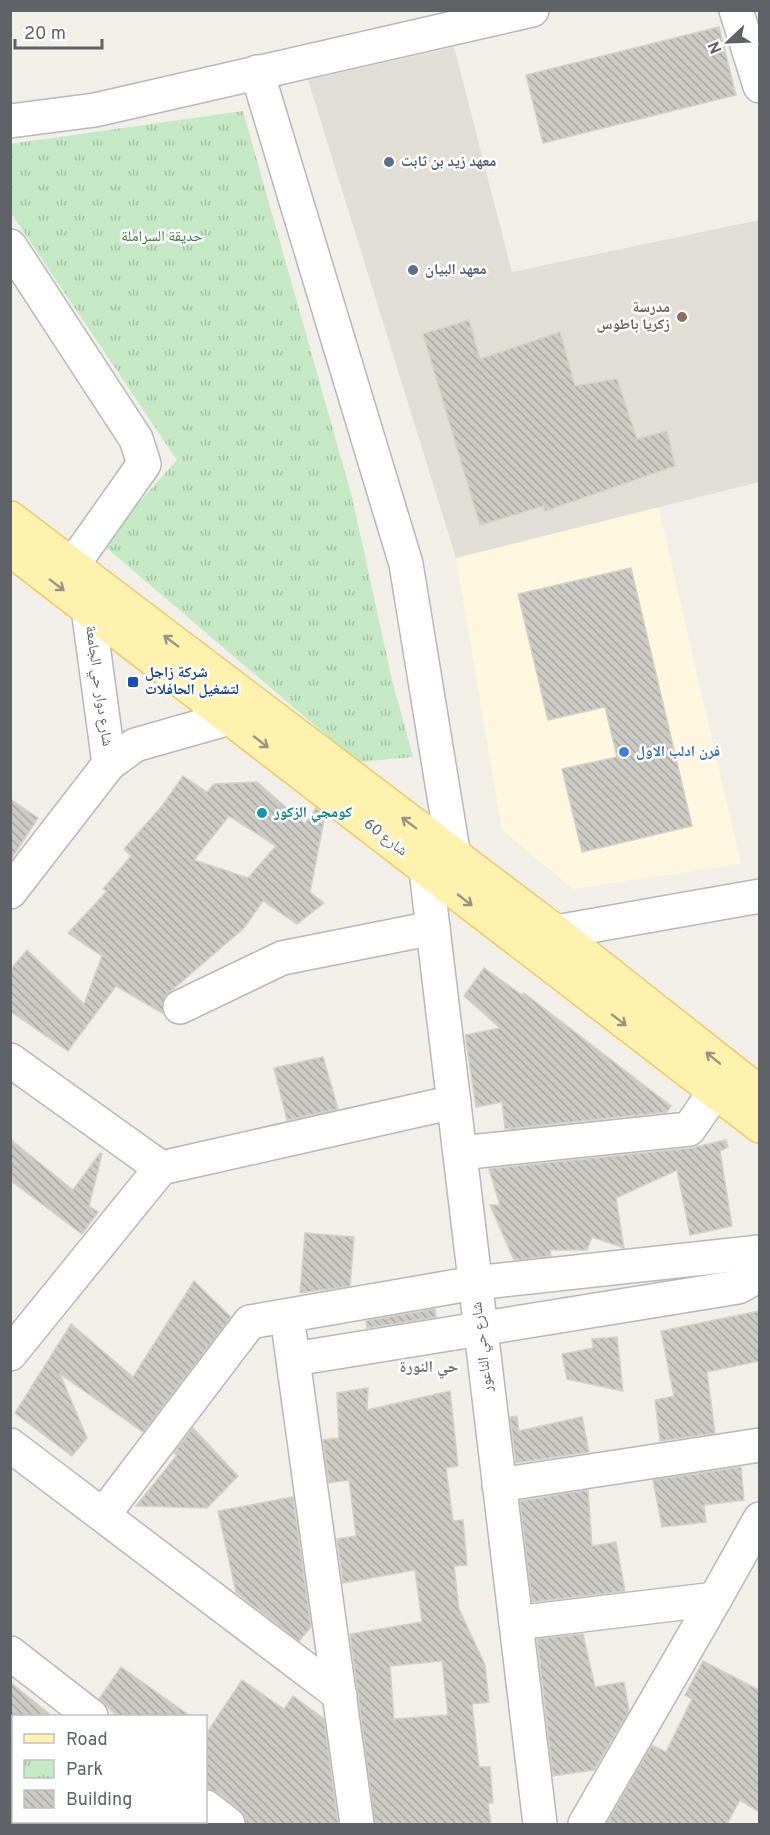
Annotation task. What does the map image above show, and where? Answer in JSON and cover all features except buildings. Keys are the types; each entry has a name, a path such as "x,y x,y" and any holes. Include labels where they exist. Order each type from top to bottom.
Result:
{"main road":[{"name":"شارع 60","path":"10,518 440,864 714,1093 759,1126"},
{"name":"شارع 60","path":"10,549 230,718 440,864 556,932 759,1093"}],"street":[{"path":"10,121 95,110 532,10"},
{"path":"736,10 759,86"},
{"name":"شارع حي الناعور","path":"258,72 406,564 440,864 433,928 540,1824"},
{"path":"10,246 136,439 143,455 144,464 72,566"},
{"name":"شارع دوار حي الجامعة","path":"88,608 109,764"},
{"name":"شارع دوار حي الجامعة","path":"10,892 109,764 135,745 230,718"},
{"path":"556,932 759,897"},
{"path":"180,1007 282,958 433,928"},
{"path":"10,1060 161,1168"},
{"path":"460,1153 689,1129 714,1093"},
{"path":"10,1354 161,1168 454,1102"},
{"path":"105,1514 250,1322 475,1284 759,1251"},
{"path":"294,1359 738,1287 759,1275"},
{"path":"287,1316 357,1824"},
{"path":"10,1445 105,1514 340,1695"},
{"path":"500,1485 759,1445"},
{"path":"585,1824 716,1599 759,1519"},
{"path":"516,1623 716,1599"},
{"path":"10,1653 90,1715"},
{"path":"207,1808 228,1824"}],"shaded area":[{"path":"454,47 512,272 759,220 759,482 456,558 308,80"},
{"path":"658,506 741,864 573,889 502,830 456,558"}],"green space":[{"name":"حديقة السراملة","path":"243,111 352,497 392,680 413,757 358,762 102,544 177,460 11,213 10,144"}],"place":[{"name":"معهد زيد بن ثابت","path":"389,162"},
{"name":"معهد البيان","path":"413,270"},
{"name":"مدرسة زكريا باطوس","path":"682,317"},
{"name":"شركة زاجل لتشغيل الحافلات","path":"133,682"},
{"name":"فرن ادلب الاول","path":"624,752"},
{"name":"كومجي الزكور","path":"262,813"}],"district":[{"name":"حي النورة","path":"429,1368"}]}
